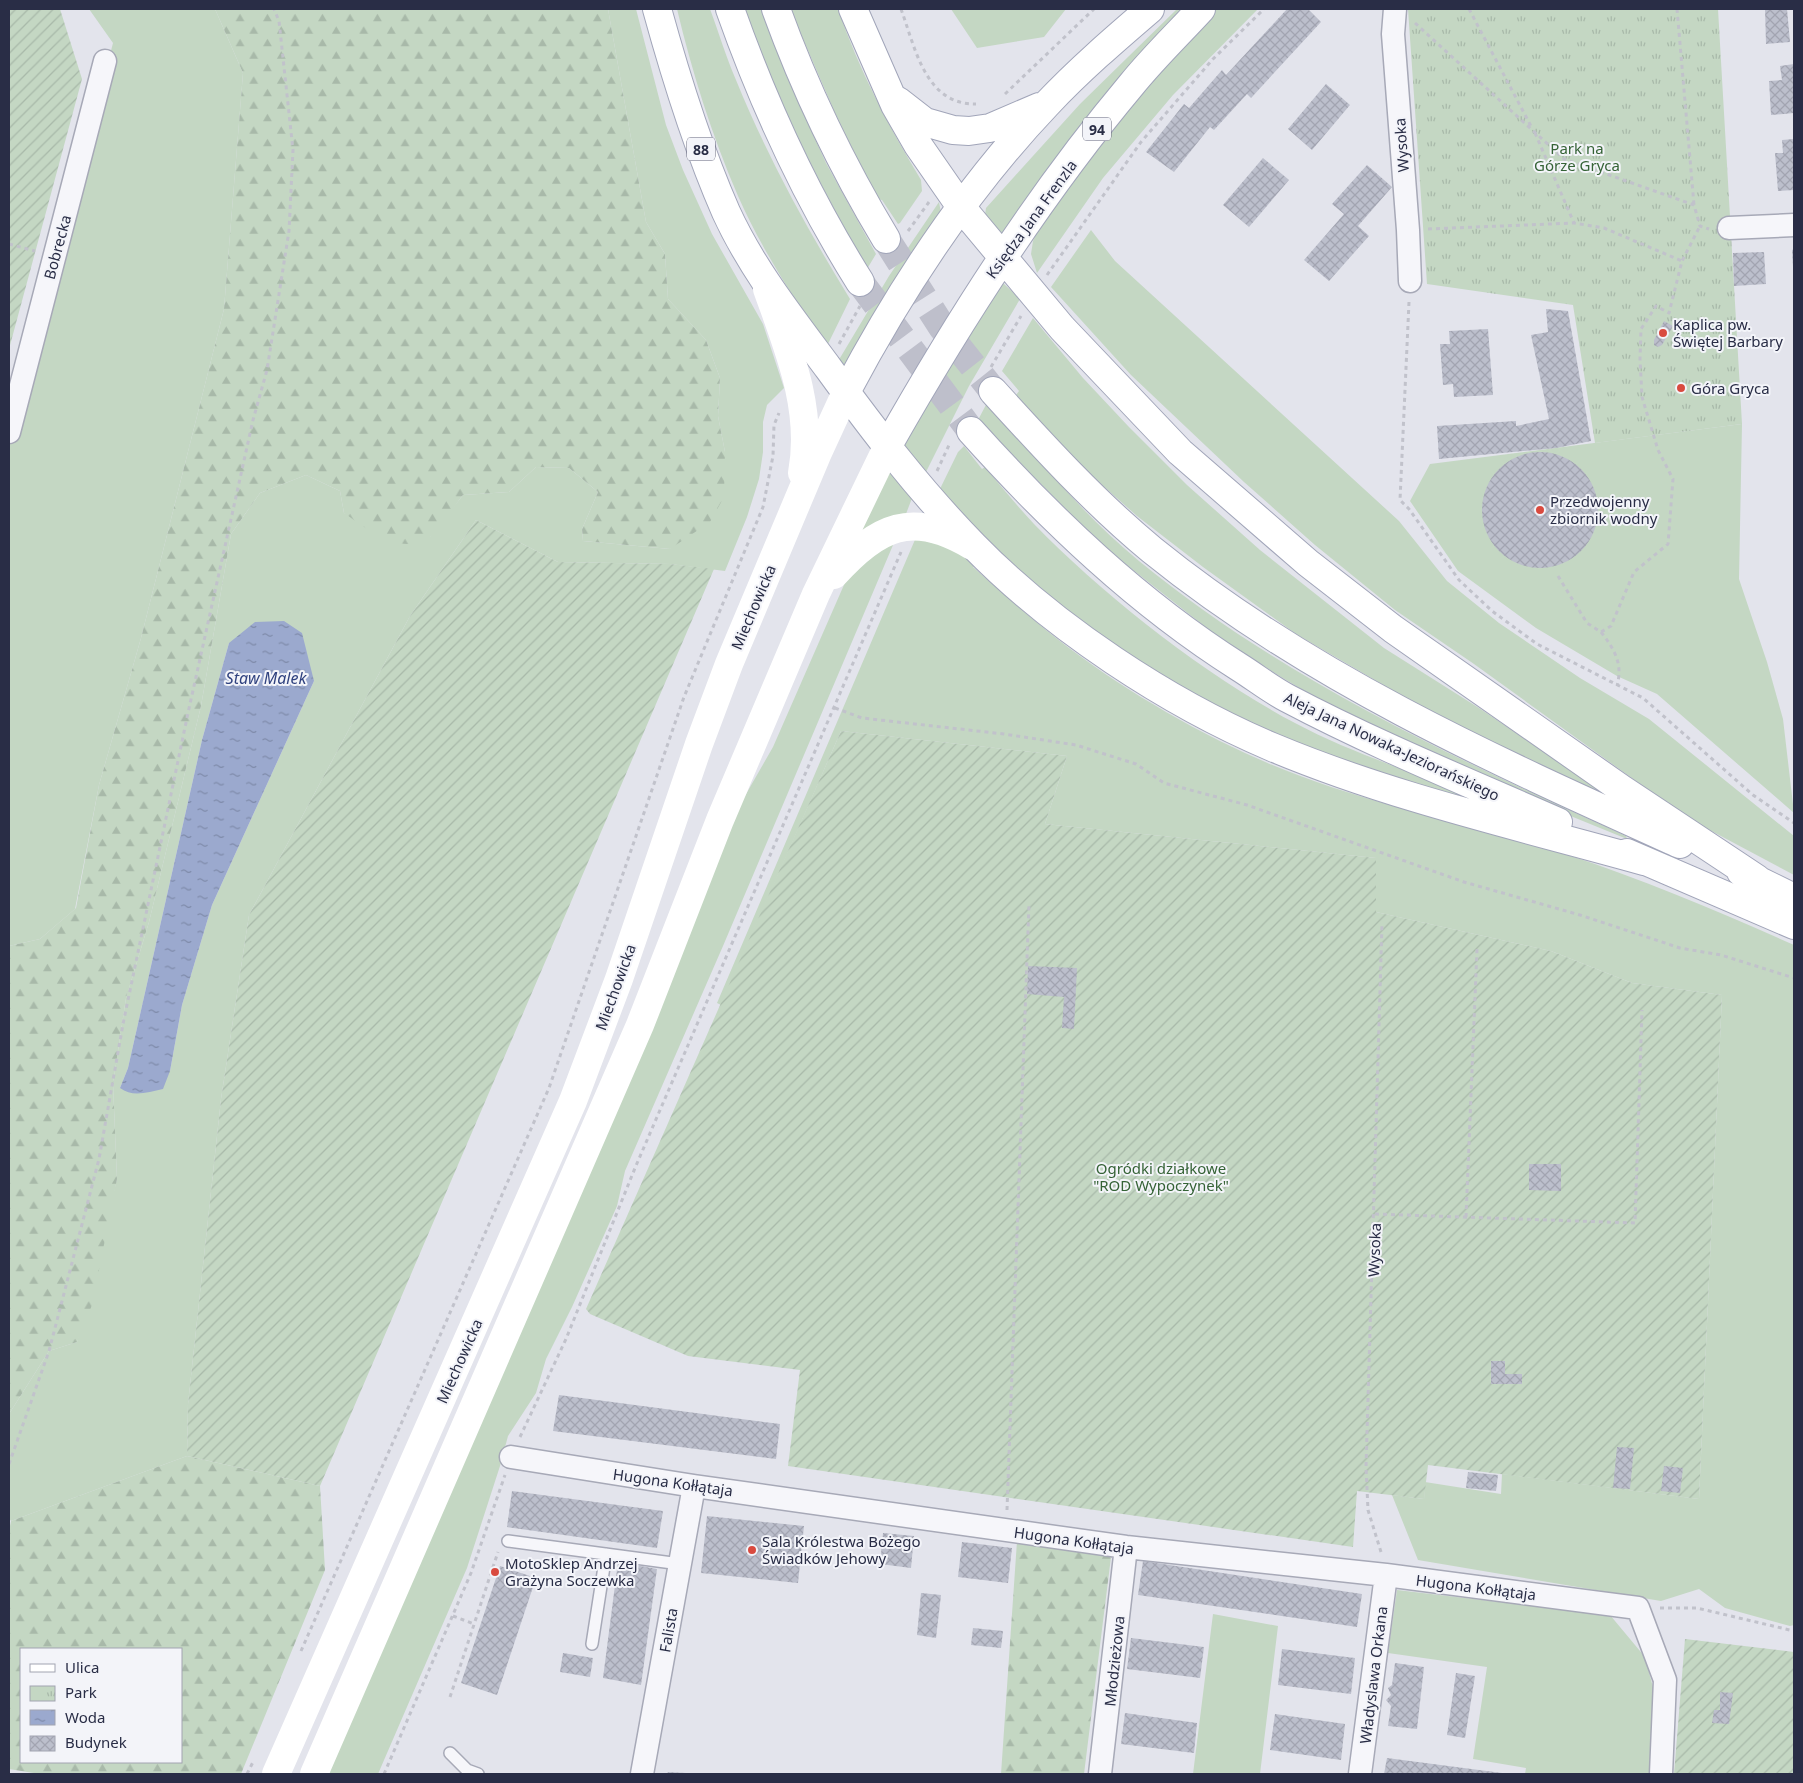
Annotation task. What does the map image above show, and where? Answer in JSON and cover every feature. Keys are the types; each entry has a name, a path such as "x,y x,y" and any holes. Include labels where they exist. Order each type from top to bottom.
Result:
{"main road":[{"name":"88","path":"657,9 686,113 727,214 764,281 887,447"},
{"path":"730,9 751,70 788,152 830,234 860,282"},
{"path":"776,9 812,98 838,154 886,239"},
{"path":"853,9 888,91 918,145 960,207 1102,372 1180,452 1308,563 1401,635 1623,790 1757,879"},
{"path":"960,207 1047,103 1150,9"},
{"name":"Księdza Jana Frenzla","path":"887,447 943,349 1003,256 1132,84 1200,9"},
{"path":"888,91 924,122 953,130 969,131 990,128 1047,103"},
{"name":"Miechowicka","path":"276,1774 573,1101 619,979 699,744 729,664 817,455 846,392 894,305 960,207"},
{"path":"764,281 794,365 804,427 802,471 779,545"},
{"name":"Aleja Jana Nowaka-Jeziorańskiego","path":"990,381 1071,477 1151,549 1245,620 1360,690 1492,758 1757,879 1794,898"},
{"name":"Aleja Jana Nowaka-Jeziorańskiego","path":"961,436 1029,495 1090,553 1152,606 1209,648 1285,697 1374,740 1644,861 1749,904 1794,925"},
{"path":"887,447 926,494 976,549 1068,627 1117,661 1212,718 1270,746 1394,790 1644,861"},
{"name":"Miechowicka","path":"314,1774 636,1034 681,924 720,820 816,594 887,447"},
{"path":"816,594 852,555 873,538 899,528 924,526 951,533 976,549"}],"street":[{"name":"Wysoka","path":"1395,9 1393,34 1408,230 1410,281"},
{"name":"Bobrecka","path":"9,432 105,61"},
{"path":"1719,229 1794,225"},
{"name":"Hugona Kołłątaja","path":"511,1457 694,1486 1006,1531 1126,1547 1386,1575 1638,1608"},
{"name":"Falista","path":"642,1774 694,1486"},
{"name":"Młodzieżowa","path":"1100,1774 1126,1547"},
{"name":"Władyslawa Orkana","path":"1360,1774 1386,1575"},
{"path":"1638,1608 1665,1680 1660,1774"}],"lane":[{"path":"508,1541 680,1564"},
{"path":"592,1644 606,1554"},
{"path":"450,1753 467,1770 478,1774"}],"path":[{"path":"9,1464 49,1351 99,1159 123,1024 188,713 253,420 267,370 289,231 293,150 279,21 274,9"},
{"path":"901,9 922,66 931,83 941,93 953,100 969,104 984,103"},
{"path":"1001,97 1094,9"},
{"path":"990,381 1034,294 1141,142 1214,59 1264,9"},
{"path":"1469,9 1534,132 1574,223"},
{"path":"1601,632 1611,626 1634,572 1668,544 1674,479 1658,450 1642,397 1641,329 1656,306 1669,313 1682,261 1700,226 1694,205 1677,9"},
{"path":"1414,22 1564,159 1694,205"},
{"path":"1408,230 1574,223 1604,228 1682,261"},
{"path":"1700,226 1719,229"},
{"path":"9,244 54,256"},
{"path":"1410,281 1400,500 1409,509 1459,580 1492,611 1537,644 1643,698 1753,796 1794,823"},
{"path":"926,494 961,436"},
{"path":"384,1774 471,1572 511,1457 566,1339 635,1168 912,527"},
{"path":"1558,576 1587,624 1601,632 1615,650 1621,672 1617,686"},
{"path":"835,708 862,718 994,732 1076,744 1136,764 1164,783 1246,805 1464,882 1580,915 1680,948 1721,955 1794,978"},
{"path":"1006,1531 1029,904"},
{"name":"Wysoka","path":"1382,923 1366,1498 1386,1575"},
{"path":"1466,1217 1477,949"},
{"path":"1375,1214 1635,1223 1642,1010"},
{"path":"300,1655 549,1088"},
{"path":"450,1697 501,1544 508,1541"},
{"path":"1638,1608 1697,1608 1794,1631"},
{"path":"453,1616 474,1624"},
{"path":"248,1774 256,1756"}],"green space":[{"path":"9,9 60,9 82,79 9,349"},
{"path":"89,9 215,9 243,73 224,309 141,638 99,785 75,909 40,939 9,946 9,445 113,43"},
{"path":"215,9 608,9 646,222 665,254 668,299 706,340 720,378 718,416 725,452 724,497 710,522 670,549 583,541 582,529 598,492 569,468 536,467 509,492 463,495 433,535 418,543 407,544 395,542 373,533 344,513 340,491 306,475 260,493 231,534 201,706 149,922 126,998 113,1084 117,1179 92,1305 77,1342 49,1351 9,1414 9,946 40,939 76,908 99,785 141,638 224,309 243,73"},
{"path":"608,9 636,9 666,125 683,170 712,234 763,324 784,388 767,405 763,422 763,452 759,479 747,517 725,571 670,564 558,562 476,520 410,616 249,915 221,1099 188,1404 187,1456 11,1521 9,1518 9,1414 49,1351 77,1342 117,1179 113,1084 126,998 149,922 201,706 231,534 260,493 306,475 340,491 344,513 430,537 463,495 509,492 536,467 569,468 598,492 582,529 583,541 670,549 725,452 718,416 720,378 706,340 668,299 665,254 646,222","holes":["229,643 314,681 212,905 182,1005 170,1071 120,1088 128,1068 202,740"]},
{"path":"677,9 710,9 732,71 774,164 818,246 850,299 826,348 768,254 738,196 703,104"},
{"path":"744,9 761,9 787,77 826,163 876,254 867,269 816,174 784,109"},
{"path":"790,9 838,9 855,54 875,97 921,180 922,191 900,223 898,224 882,200 877,199 835,113"},
{"path":"951,9 1066,9 1044,37 977,48"},
{"path":"1177,9 1184,9 1004,234 1001,235 985,215 986,208 1080,104"},
{"path":"1215,9 1258,9 1173,95 1103,178 1037,273 1031,254 1033,241 1047,211 1170,56"},
{"name":"Park na Górze Gryca","path":"1408,9 1718,9 1742,424 1595,443 1573,305 1427,284"},
{"path":"939,202 941,213 844,367 837,363 889,276"},
{"path":"1091,230 1115,261 1399,521 1447,581 1499,623 1580,678 1649,719 1794,836 1794,875 1687,818 1474,664 1395,610 1315,545 1244,482 1131,375 1051,287"},
{"path":"1003,283 1020,299 969,386 923,478 903,453 903,440 941,374"},
{"path":"1033,318 1083,378 1129,427 1187,485 1260,550 1384,648 1479,708 1618,802 1462,731 1296,634 1203,567 1137,516 1084,469 1016,395 1019,391 1002,371"},
{"path":"988,401 1042,464 1098,524 1139,561 1195,604 1312,680 1374,714 1436,747 1626,836 1627,839 1507,790 1357,722 1281,677 1213,633 1100,544 978,420"},
{"path":"1742,424 1739,579 1767,662 1783,719 1794,813 1657,694 1617,676 1536,628 1458,571 1410,501 1430,464"},
{"path":"964,446 982,469 985,467 1028,517 1092,579 1157,633 1192,658 1261,704 1295,723 1336,743 1465,795 1466,798 1366,771 1280,739 1157,676 1084,626 1019,573 938,493 958,452"},
{"path":"890,470 914,493 904,519 858,536"},
{"path":"476,520 558,562 670,564 714,569 320,1486 187,1456 188,1404 221,1099 249,915 410,616"},
{"path":"917,535 945,539 976,565 973,567 1027,615 1092,665 1141,697 1193,727 1245,753 1284,770 1364,797 1527,843 1597,865 1682,897 1794,945 1794,1625 1790,1626 1725,1608 1699,1589 1661,1601 1418,1560 1392,1495 1424,1499 1425,1482 1501,1494 1502,1474 1699,1499 1722,995 1632,983 1551,951 1376,912 1376,858 1045,824 1067,756 841,731 721,1005 717,1003"},
{"path":"896,538 723,946 625,1171 617,1206 572,1307 546,1359 536,1393 508,1436 467,1568 378,1774 325,1774 734,815 773,747 847,578 857,564"},
{"name":"Ogródki działkowe \"ROD Wypoczynek\"","path":"841,731 1067,756 1045,824 1376,858 1376,912 1551,951 1632,983 1722,995 1699,1499 1428,1465 1424,1499 1357,1491 1353,1547 788,1466 800,1370 688,1356 590,1314 586,1309"},
{"path":"187,1456 320,1486 325,1570 241,1774 40,1774 9,1769 9,1531 11,1521"},
{"path":"1017,1541 1111,1557 1084,1774 1001,1774"},
{"path":"1397,1590 1610,1615 1645,1657 1655,1695 1653,1774 1525,1774 1526,1768 1473,1759 1487,1667 1388,1653"},
{"path":"1213,1614 1278,1626 1260,1774 1193,1774"},
{"path":"1685,1639 1794,1652 1794,1774 1674,1774"}],"water":[{"name":"Staw Malek","path":"284,621 302,633 314,681 212,905 182,1005 170,1071 163,1089 135,1094 130,1093 120,1088 128,1068 202,740 229,643 255,622"}],"building":[{"path":"1287,9 1308,9 1321,22 1251,98 1247,94 1214,130 1210,127 1174,172 1146,152 1184,104 1189,108 1222,70 1226,75"},
{"path":"1765,9 1787,9 1790,42 1766,44"},
{"path":"1794,64 1794,113 1771,115 1769,81 1782,80 1780,66"},
{"path":"1326,84 1350,105 1312,150 1288,129"},
{"path":"1794,139 1794,190 1778,191 1775,153 1783,153 1782,140"},
{"path":"1263,158 1289,180 1249,227 1223,205"},
{"path":"1367,165 1392,187 1358,226 1369,236 1329,281 1304,260 1344,214 1332,204"},
{"path":"1794,249 1794,267 1793,267 1792,250"},
{"path":"1764,252 1766,284 1734,286 1733,253"},
{"path":"1546,309 1568,311 1591,441 1556,448 1439,459 1437,426 1516,421 1516,426 1549,419 1531,335 1548,332"},
{"name":"Kaplica pw. Świętej Barbary","path":"1664,321 1673,326 1662,345 1658,347 1654,345 1654,340"},
{"path":"1488,329 1493,395 1454,397 1453,384 1443,385 1440,344 1450,344 1449,331"},
{"name":"Przedwojenny zbiornik wodny","path":"1540,452 1562,456 1581,469 1594,488 1598,510 1594,532 1581,551 1562,564 1540,568 1518,564 1499,551 1486,532 1482,510 1486,488 1499,469 1518,456"},
{"path":"1028,966 1077,968 1074,1029 1062,1028 1064,997 1027,994"},
{"path":"1529,1164 1561,1164 1561,1191 1529,1190"},
{"path":"1491,1361 1505,1361 1505,1374 1522,1374 1522,1384 1491,1384"},
{"path":"559,1395 780,1424 776,1459 553,1431"},
{"path":"1617,1447 1634,1448 1630,1489 1613,1488"},
{"path":"1664,1466 1683,1468 1680,1493 1661,1491"},
{"path":"1468,1472 1498,1475 1496,1491 1466,1488"},
{"path":"512,1491 663,1511 657,1548 507,1527"},
{"name":"Sala Królestwa Bożego Świadków Jehowy","path":"707,1516 804,1526 798,1583 701,1573"},
{"path":"883,1533 914,1536 911,1568 880,1564"},
{"path":"962,1542 1012,1548 1008,1583 958,1577"},
{"path":"1143,1561 1362,1594 1357,1627 1138,1595"},
{"path":"618,1562 657,1569 641,1685 603,1678"},
{"path":"500,1566 536,1578 497,1695 461,1683"},
{"path":"921,1593 941,1595 936,1638 917,1635"},
{"path":"973,1628 1003,1631 1001,1648 971,1645"},
{"path":"1131,1638 1204,1647 1200,1678 1127,1669"},
{"path":"1282,1649 1355,1658 1351,1694 1278,1685"},
{"path":"563,1653 593,1658 590,1677 560,1672"},
{"path":"1395,1663 1424,1667 1417,1729 1388,1726 1391,1706 1386,1700 1391,1695 1388,1688 1392,1685"},
{"path":"1456,1673 1475,1676 1465,1738 1447,1735"},
{"path":"1720,1692 1733,1693 1729,1724 1712,1723 1714,1710 1720,1710"},
{"path":"1125,1713 1197,1723 1194,1753 1121,1744"},
{"path":"1275,1714 1345,1724 1341,1760 1270,1750"},
{"path":"1387,1758 1502,1773 1502,1774 1384,1774"},
{"path":"668,1772 686,1773 686,1774 667,1774"}],"tunnel":[{"path":"886,239 942,327 993,391"},
{"path":"860,282 971,431"}],"place":[{"name":"Kaplica pw. Świętej Barbary","path":"1663,333"},
{"name":"Góra Gryca","path":"1681,388"},
{"name":"Przedwojenny zbiornik wodny","path":"1540,510"},
{"name":"Sala Królestwa Bożego Świadków Jehowy","path":"752,1550"},
{"name":"MotoSklep Andrzej Grażyna Soczewka","path":"495,1572"}]}
